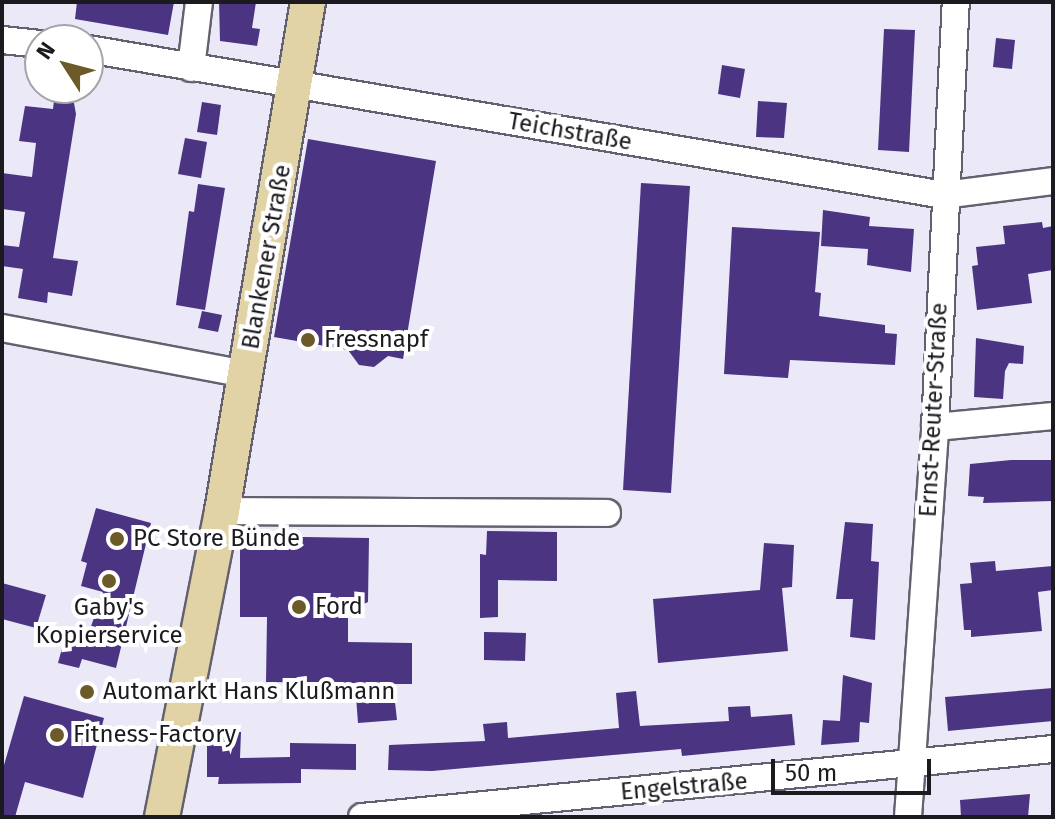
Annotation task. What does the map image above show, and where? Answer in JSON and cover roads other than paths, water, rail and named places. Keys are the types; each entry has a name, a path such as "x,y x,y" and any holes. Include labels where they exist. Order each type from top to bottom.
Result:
{"main road":[{"name":"Blankener Straße","path":"162,817 222,511 308,2"}],"street":[{"path":"191,68 199,2"},
{"name":"Ernst-Reuter-Straße","path":"908,817 935,427 944,195 956,2"},
{"path":"2,40 24,42"},
{"name":"Teichstraße","path":"104,52 944,195 1053,181"},
{"path":"2,328 246,374"},
{"path":"935,427 1053,416"},
{"path":"222,511 607,513"},
{"name":"Engelstraße","path":"362,817 1053,749"}],"place":[{"name":"Fressnapf","path":"308,340"},
{"name":"PC Store Bünde","path":"117,539"},
{"name":"Gaby's Kopierservice","path":"109,581"},
{"name":"Ford","path":"299,607"},
{"name":"Automarkt Hans Klußmann","path":"87,692"},
{"name":"Fitness-Factory","path":"57,735"}]}
